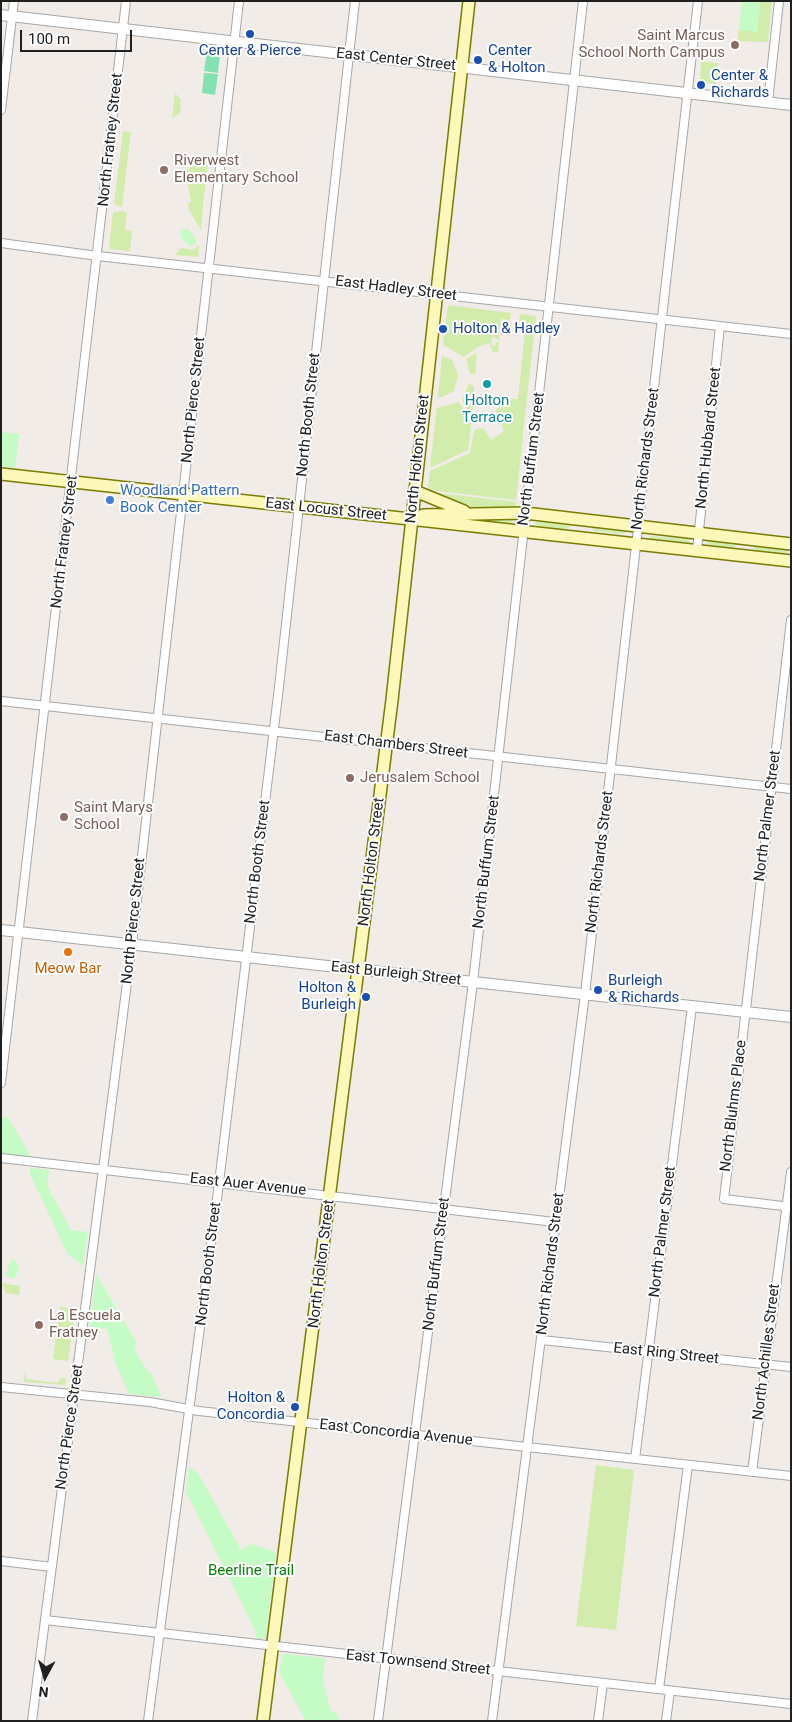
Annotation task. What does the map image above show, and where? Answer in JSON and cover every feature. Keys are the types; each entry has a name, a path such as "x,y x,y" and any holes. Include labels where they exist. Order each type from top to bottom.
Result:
{"main road":[{"name":"North Holton Street","path":"263,1721 331,1194 386,744 469,1"},
{"name":"East Locust Street","path":"1,474 411,519 432,523 523,530 791,561"},
{"path":"415,491 473,514"},
{"name":"East Locust Street","path":"411,519 423,515 525,513 791,544"}],"street":[{"path":"1,110 14,1"},
{"name":"North Fratney Street","path":"1,1083 72,482 126,1"},
{"name":"North Pierce Street","path":"32,1721 132,944 239,1"},
{"name":"North Booth Street","path":"148,1721 219,1182 273,731 355,1"},
{"name":"North Buffum Street","path":"378,1721 473,982 583,1"},
{"name":"North Richards Street","path":"492,1721 542,1340 612,770 698,1"},
{"path":"768,102 779,1"},
{"name":"East Center Street","path":"1,15 791,104"},
{"name":"East Hadley Street","path":"1,243 208,269 324,280 436,295 791,334"},
{"name":"North Hubbard Street","path":"697,550 720,326"},
{"name":"North Palmer Street","path":"746,1012 791,620"},
{"name":"East Chambers Street","path":"1,701 791,789"},
{"name":"East Burleigh Street","path":"1,930 791,1017"},
{"name":"North Palmer Street","path":"635,1459 692,1006"},
{"name":"North Bluhms Place","path":"746,1012 724,1199 788,1207"},
{"name":"East Auer Avenue","path":"1,1158 331,1194 555,1222"},
{"name":"North Achilles Street","path":"752,1472 765,1364 788,1207 791,1172"},
{"name":"East Ring Street","path":"542,1340 791,1367"},
{"name":"East Concordia Avenue","path":"1,1387 150,1402 190,1409 301,1422 791,1476"},
{"path":"659,1690 688,1465"},
{"path":"1,1561 52,1567"},
{"name":"East Townsend Street","path":"46,1620 791,1704"},
{"path":"598,1721 603,1683"},
{"path":"666,1721 670,1691"}],"green space":[{"path":"742,1 760,2 757,32 739,30"},
{"path":"748,1 772,1 768,42 737,41 739,30 757,31 760,3"},
{"path":"207,52 220,53 218,73 204,71"},
{"path":"701,61 718,63 716,84 700,82"},
{"path":"204,73 218,74 215,95 202,93"},
{"path":"175,93 181,100 180,113 172,118"},
{"path":"123,131 131,132 122,207 114,204"},
{"path":"209,155 201,230 189,210 188,202 191,202 186,172 199,158"},
{"path":"123,211 127,213 125,230 132,231 130,251 109,249 113,212"},
{"path":"188,229 197,240 190,247 180,236 181,230"},
{"path":"199,246 198,257 175,255 181,248 192,250"},
{"path":"448,305 511,313 510,320 501,319 499,340 492,337 491,345 496,346 496,342 499,342 498,352 493,352 489,343 476,348 464,357 443,345"},
{"path":"520,314 536,316 516,500 428,490 430,471 470,453 474,430 483,428 491,440 504,431 496,413 497,408 502,408 503,398 518,399 526,322 519,321"},
{"path":"477,353 475,374 470,374 466,359"},
{"path":"442,356 452,360 458,375 454,391 438,397"},
{"path":"469,384 474,386 473,413 470,413 462,400"},
{"path":"459,402 467,415 472,417 468,450 432,467 430,466 437,408"},
{"path":"1,432 19,434 15,468 1,466"},
{"path":"428,492 516,502 515,507 469,507"},
{"path":"513,519 513,522 505,524 444,520"},
{"path":"541,519 574,525 563,530 547,529 536,525 537,521"},
{"path":"589,526 626,530 626,533 595,531"},
{"path":"650,536 688,539 690,543 655,541 650,539"},
{"path":"705,538 739,542 739,544 729,549 718,548 709,545"},
{"path":"752,543 782,547 787,550 787,554 762,553 754,549"},
{"path":"2,1117 8,1117 31,1157 1,1154"},
{"path":"30,1168 49,1170 47,1186 71,1230 88,1232 83,1266 67,1253 30,1174"},
{"path":"14,1259 20,1268 14,1279 5,1275 9,1269 8,1264"},
{"path":"96,1274 136,1341 135,1351 146,1369 152,1374 161,1397 129,1394 115,1361 107,1329 90,1327"},
{"path":"2,1283 20,1286 19,1295 6,1293"},
{"path":"60,1307 75,1309 68,1361 53,1359"},
{"path":"25,1370 26,1379 58,1383 61,1378 66,1378 65,1385 24,1382"},
{"path":"596,1465 634,1470 616,1630 576,1626"},
{"name":"Beerline Trail","path":"189,1467 198,1473 241,1550 252,1544 276,1552 266,1636 263,1639 255,1639 256,1633 186,1492"},
{"path":"283,1654 325,1658 323,1682 331,1711 336,1713 339,1721 306,1721 279,1672"}],"place":[{"name":"Center & Pierce","path":"250,34"},
{"name":"Saint Marcus School North Campus","path":"735,45"},
{"name":"Center & Holton","path":"478,60"},
{"name":"Center & Richards","path":"701,85"},
{"name":"Riverwest Elementary School","path":"164,170"},
{"name":"Holton & Hadley","path":"443,329"},
{"name":"Holton Terrace","path":"487,384"},
{"name":"Woodland Pattern Book Center","path":"110,500"},
{"name":"Jerusalem School","path":"350,778"},
{"name":"Saint Marys School","path":"64,817"},
{"name":"Meow Bar","path":"68,952"},
{"name":"Burleigh & Richards","path":"598,990"},
{"name":"Holton & Burleigh","path":"366,997"},
{"name":"La Escuela Fratney","path":"39,1325"},
{"name":"Holton & Concordia","path":"295,1407"}]}
